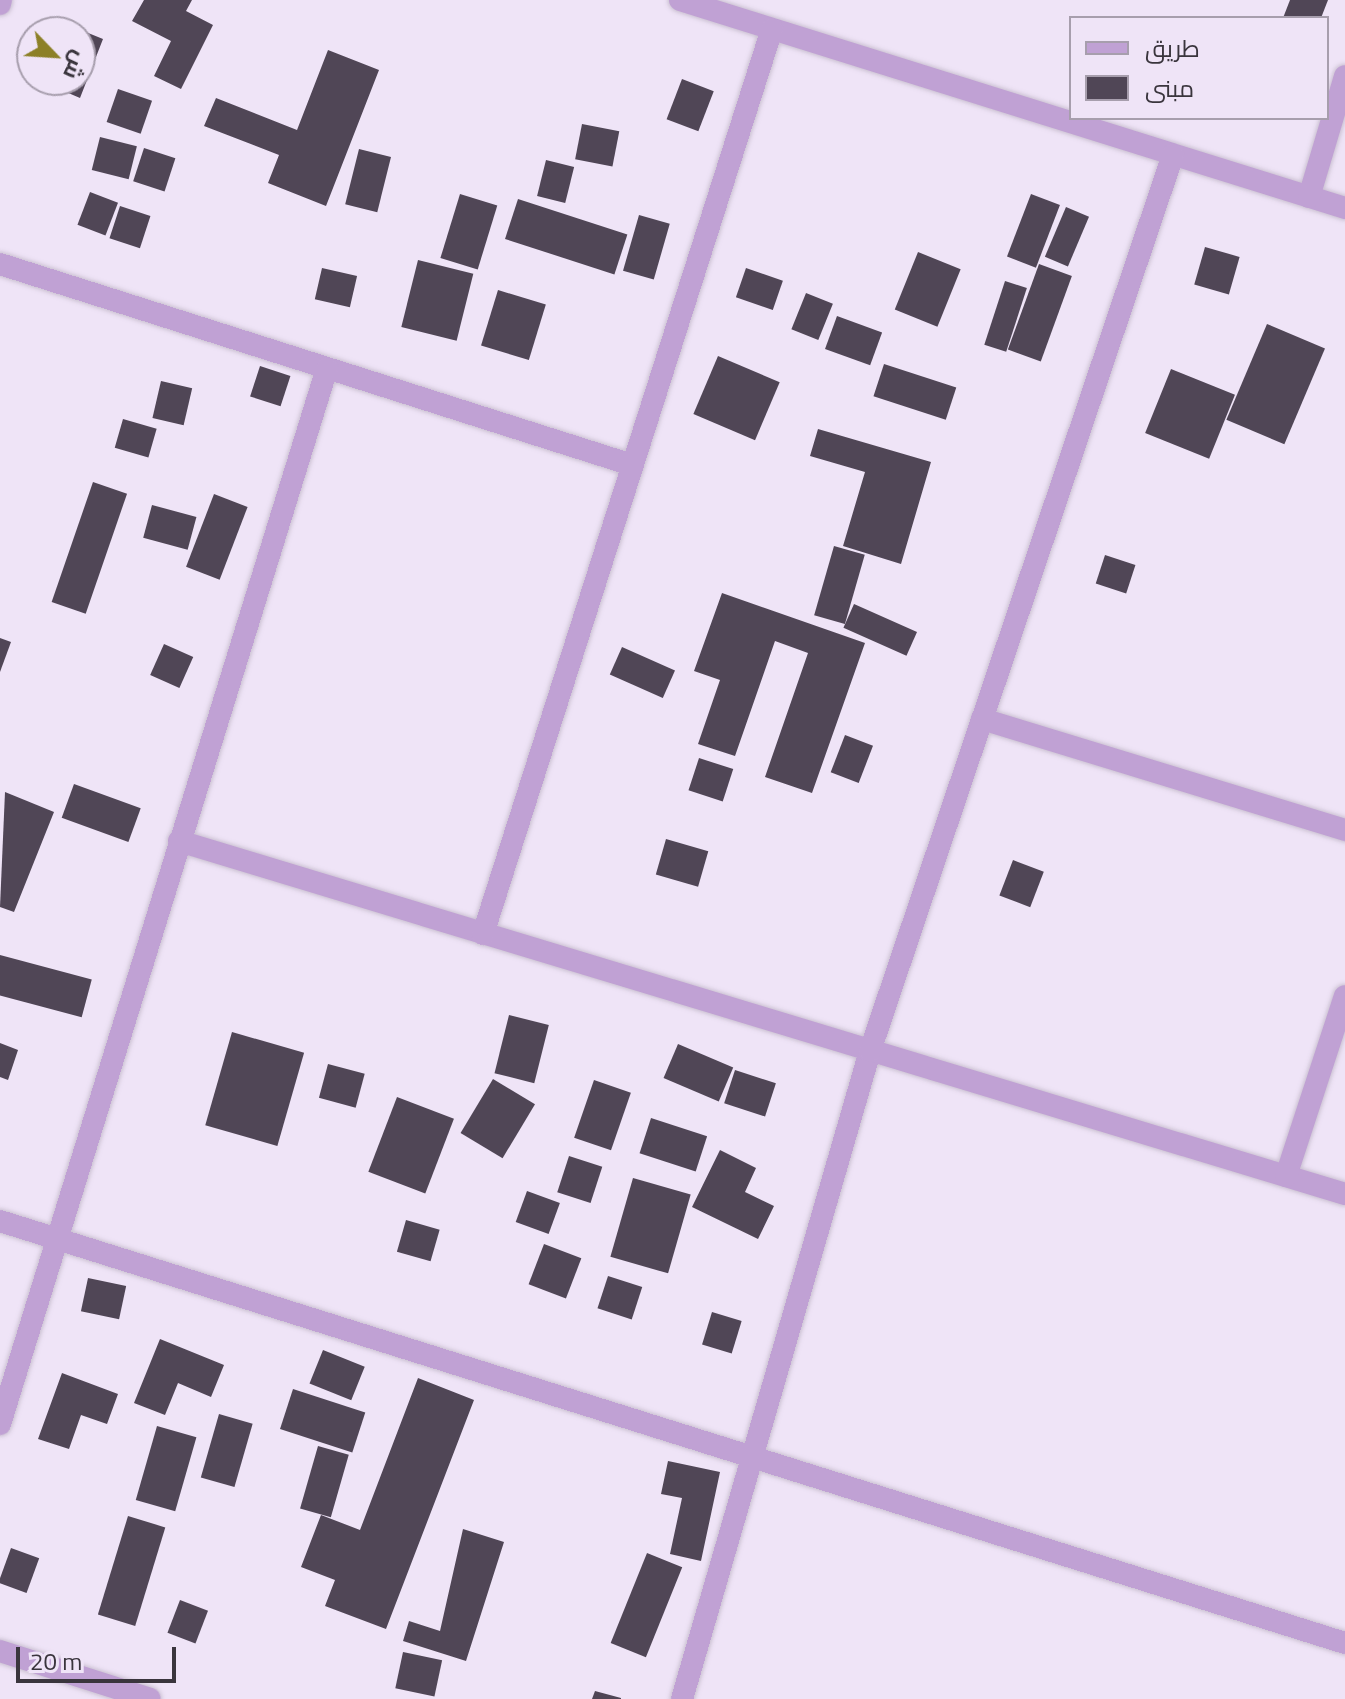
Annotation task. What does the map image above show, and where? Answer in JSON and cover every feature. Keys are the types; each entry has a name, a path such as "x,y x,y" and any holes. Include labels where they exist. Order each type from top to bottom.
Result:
{"street":[{"path":"680,0 1345,208"},
{"path":"483,934 772,29"},
{"path":"1309,197 1345,76"},
{"path":"682,1699 749,1455 870,1051 1173,155"},
{"path":"0,264 632,465"},
{"path":"0,1424 327,368"},
{"path":"982,719 1345,830"},
{"path":"179,841 1345,1194"},
{"path":"1286,1176 1345,996"},
{"path":"0,1221 1345,1643"},
{"path":"0,1651 150,1699"}],"building":[{"path":"144,0 192,0 186,11 213,25 181,89 154,76 171,41 132,21"},
{"path":"1290,0 1328,0 1322,16 1284,16"},
{"path":"96,36 103,39 96,57"},
{"path":"328,50 379,70 326,206 268,183 279,155 204,126 216,98 297,130"},
{"path":"682,79 714,91 698,131 667,119"},
{"path":"118,89 152,101 141,134 107,122"},
{"path":"582,124 619,131 612,167 575,159"},
{"path":"100,137 137,146 129,179 92,170"},
{"path":"144,148 175,158 165,191 133,181"},
{"path":"359,149 391,157 377,212 345,204"},
{"path":"546,160 574,167 565,203 537,196"},
{"path":"90,192 118,203 105,235 77,225"},
{"path":"460,194 497,205 478,269 440,258"},
{"path":"1031,194 1060,205 1036,268 1007,257"},
{"path":"518,199 627,235 614,274 505,239"},
{"path":"120,206 150,216 140,248 109,238"},
{"path":"1066,207 1089,217 1068,266 1045,257"},
{"path":"639,215 670,224 654,280 623,271"},
{"path":"1205,247 1240,257 1229,294 1194,284"},
{"path":"918,252 961,269 937,327 895,309"},
{"path":"418,260 473,274 457,341 401,327"},
{"path":"1039,264 1072,276 1041,361 1008,350"},
{"path":"322,268 357,276 350,307 315,299"},
{"path":"746,268 783,281 773,310 736,297"},
{"path":"1005,281 1027,288 1006,352 984,345"},
{"path":"498,290 546,305 529,360 481,345"},
{"path":"806,293 833,304 818,340 791,329"},
{"path":"837,316 882,332 870,365 825,349"},
{"path":"1267,324 1325,349 1284,444 1226,420"},
{"path":"718,356 780,382 755,440 693,414"},
{"path":"884,364 956,387 946,420 873,396"},
{"path":"260,366 290,376 281,406 250,396"},
{"path":"1171,369 1235,395 1209,459 1145,433"},
{"path":"161,381 192,388 184,425 152,418"},
{"path":"123,419 157,429 148,457 115,448"},
{"path":"818,429 931,462 901,564 843,546 865,472 810,456"},
{"path":"93,482 127,494 86,614 52,602"},
{"path":"214,494 248,507 220,580 186,567"},
{"path":"152,505 196,517 188,550 143,538"},
{"path":"834,546 865,555 845,624 814,615"},
{"path":"1105,555 1135,565 1126,593 1096,584"},
{"path":"722,593 865,643 812,793 765,777 808,653 775,641 735,756 698,744 720,680 694,671"},
{"path":"854,604 917,632 906,656 843,628"},
{"path":"0,638 11,642 0,672"},
{"path":"164,644 193,657 179,688 150,675"},
{"path":"622,647 675,671 663,698 610,674"},
{"path":"845,735 873,746 859,783 831,772"},
{"path":"699,758 733,769 723,801 688,790"},
{"path":"74,784 141,808 128,842 62,818"},
{"path":"5,792 54,812 14,912 0,907"},
{"path":"666,839 708,851 698,887 656,875"},
{"path":"1013,860 1044,872 1030,907 999,895"},
{"path":"0,955 92,980 82,1017 0,995"},
{"path":"509,1015 549,1025 534,1083 494,1073"},
{"path":"232,1032 304,1053 277,1146 205,1125"},
{"path":"0,1043 18,1050 8,1080 0,1077"},
{"path":"678,1044 733,1067 719,1102 664,1078"},
{"path":"328,1064 365,1074 356,1108 319,1098"},
{"path":"735,1070 776,1083 765,1117 724,1103"},
{"path":"493,1079 535,1104 503,1158 461,1133"},
{"path":"594,1080 631,1093 611,1150 574,1138"},
{"path":"397,1097 454,1119 425,1194 368,1172"},
{"path":"651,1118 707,1136 696,1171 640,1153"},
{"path":"720,1150 756,1168 745,1192 774,1206 758,1239 692,1207"},
{"path":"569,1156 602,1167 591,1203 557,1192"},
{"path":"633,1178 691,1195 668,1273 610,1257"},
{"path":"527,1191 560,1203 549,1234 516,1222"},
{"path":"406,1220 440,1230 431,1261 397,1252"},
{"path":"544,1244 581,1258 566,1298 529,1284"},
{"path":"608,1276 642,1287 632,1319 597,1308"},
{"path":"88,1278 126,1286 119,1319 81,1311"},
{"path":"712,1312 742,1321 732,1354 702,1345"},
{"path":"160,1339 224,1365 211,1397 178,1383 165,1415 134,1403"},
{"path":"323,1350 365,1367 351,1400 310,1383"},
{"path":"62,1373 118,1394 107,1424 81,1415 69,1449 38,1439"},
{"path":"418,1378 474,1400 386,1629 325,1606 335,1580 301,1567 321,1515 360,1530"},
{"path":"293,1389 365,1412 352,1452 280,1429"},
{"path":"219,1414 253,1424 234,1487 201,1477"},
{"path":"157,1426 196,1437 175,1511 136,1500"},
{"path":"318,1446 349,1455 331,1517 300,1508"},
{"path":"668,1461 720,1472 701,1561 670,1554 682,1498 661,1494"},
{"path":"128,1516 165,1527 135,1626 98,1614"},
{"path":"463,1529 504,1542 466,1661 403,1641 409,1621 440,1631"},
{"path":"11,1548 39,1558 27,1593 0,1583"},
{"path":"647,1553 682,1567 646,1657 611,1643"},
{"path":"180,1600 208,1611 195,1643 167,1633"},
{"path":"403,1652 442,1660 434,1697 395,1688"},
{"path":"595,1691 621,1698 621,1699 592,1699"}]}
